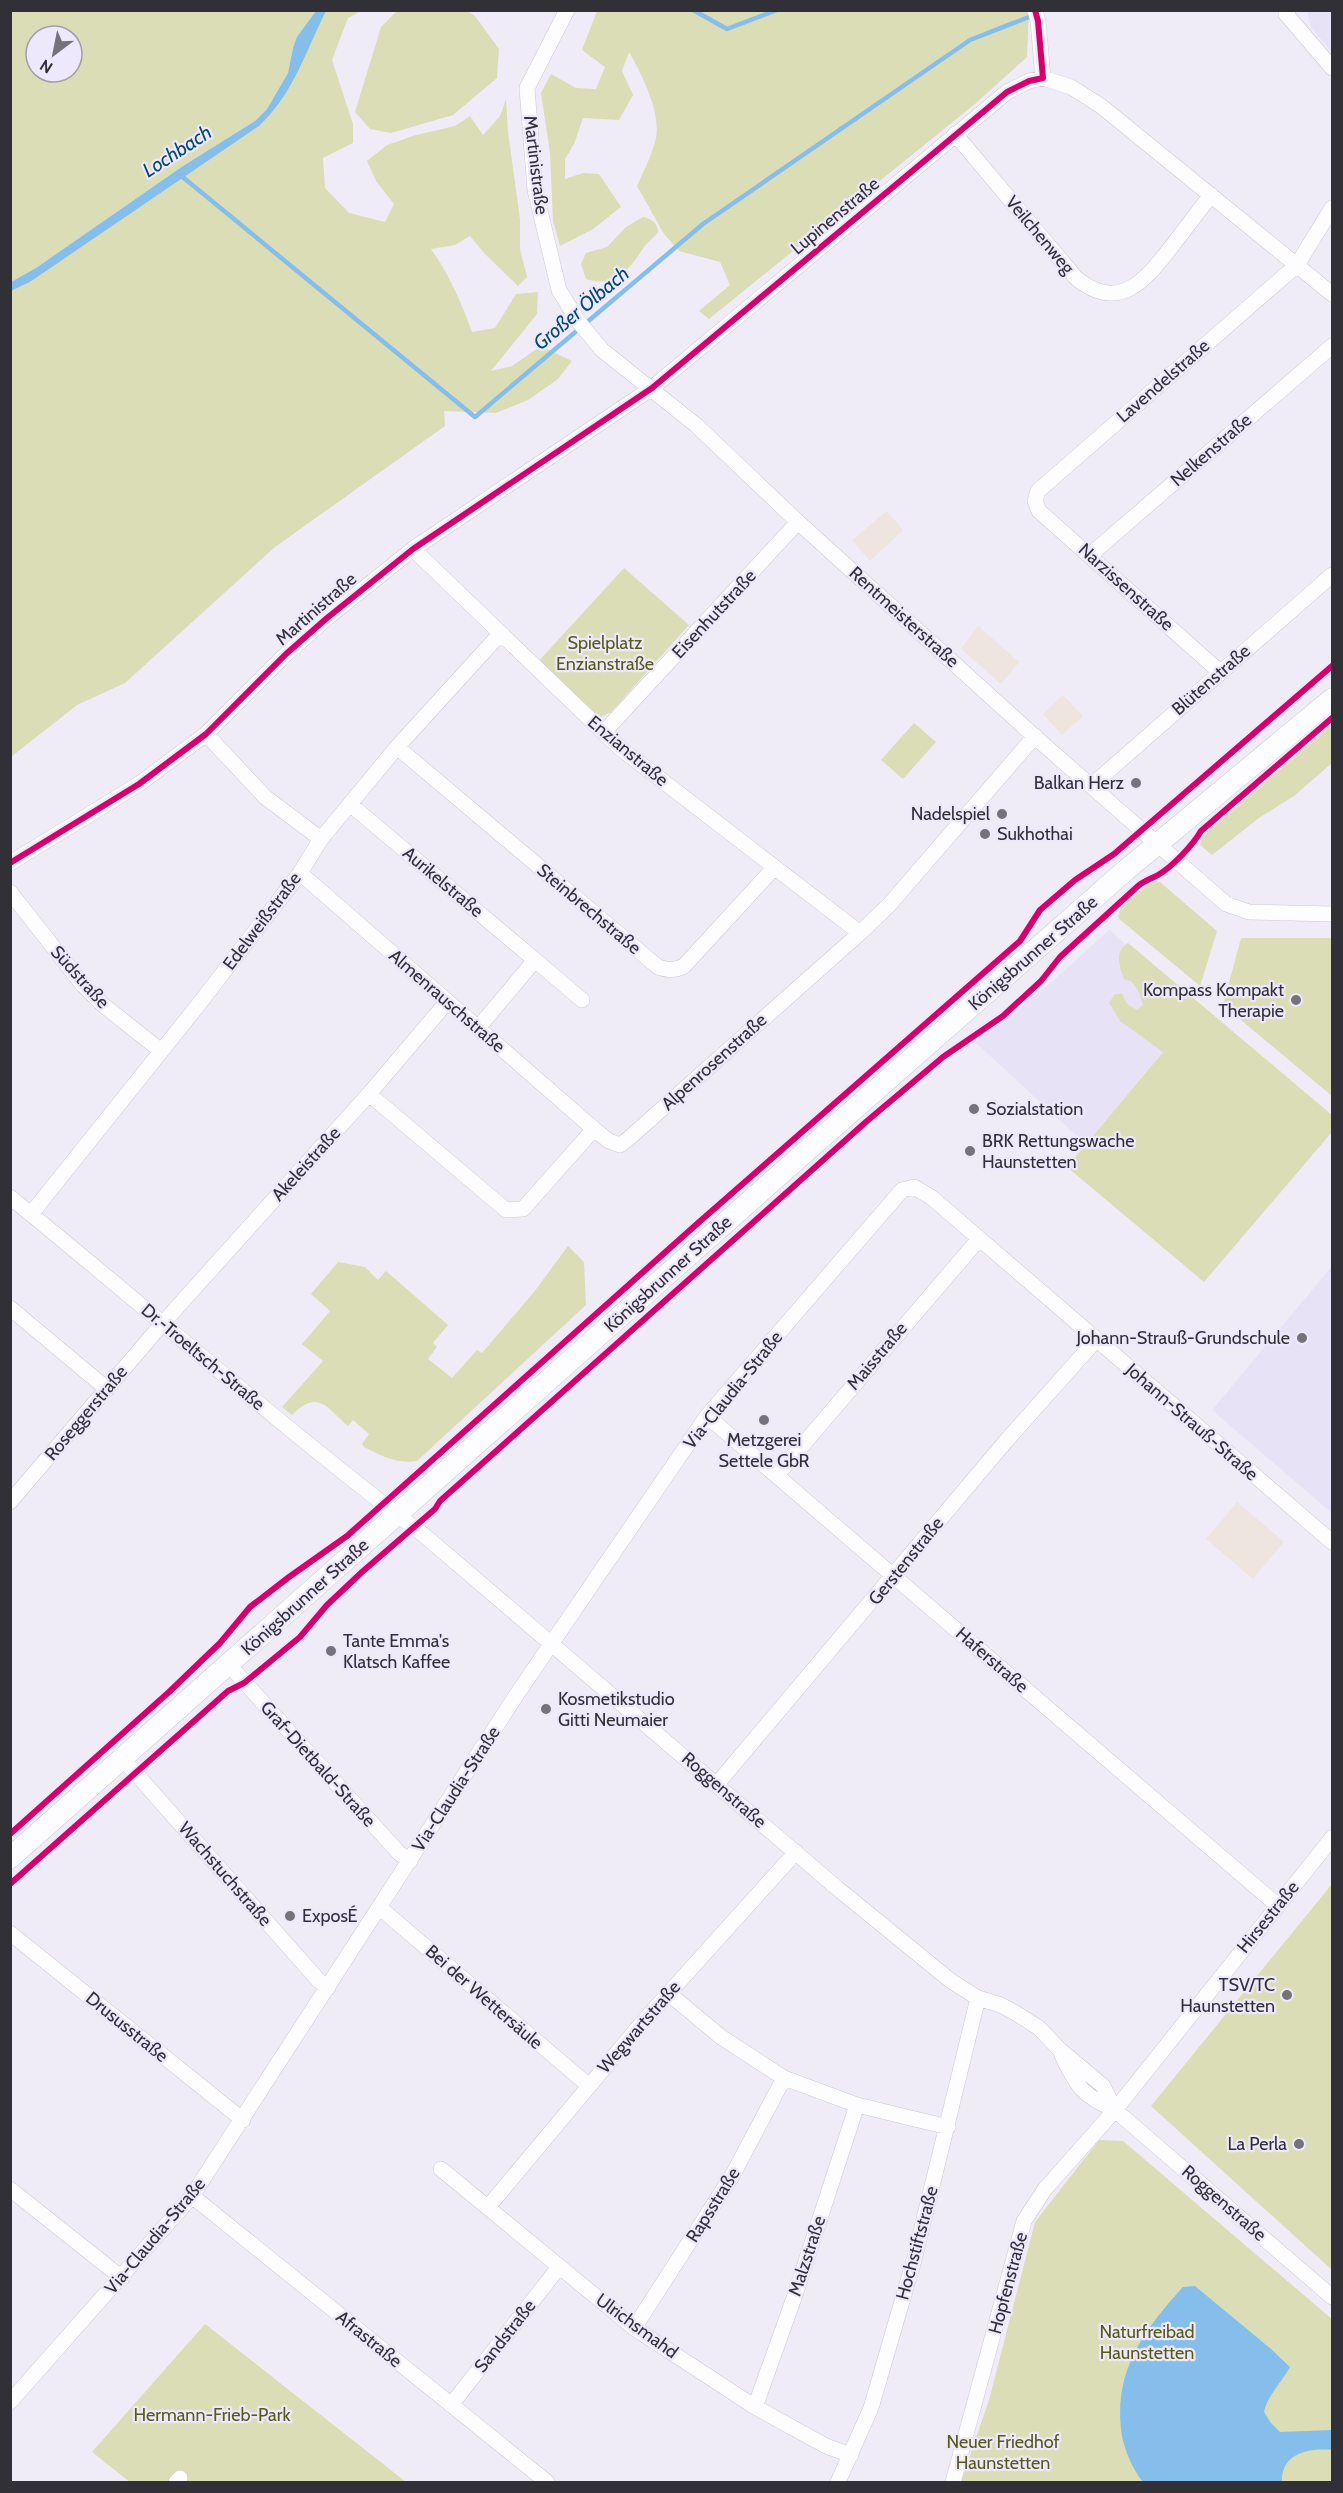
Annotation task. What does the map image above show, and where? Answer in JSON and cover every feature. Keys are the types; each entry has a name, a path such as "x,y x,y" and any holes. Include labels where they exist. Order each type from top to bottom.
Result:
{"main road":[{"name":"Königsbrunner Straße","path":"10,1858 760,1192 1157,845 1332,699"}],"street":[{"name":"Martinistraße","path":"10,863 139,784 206,734 327,618 413,549 652,388 602,351 590,338 559,291 535,190 527,88 567,10"},
{"path":"1288,10 1286,14 1332,68"},
{"path":"1036,15 1043,78 1071,87 1101,106 1332,294"},
{"name":"Lupinenstraße","path":"652,388 1007,92 1029,81 1043,78"},
{"name":"Veilchenweg","path":"955,134 1076,278 1098,292 1126,291 1145,279 1210,195"},
{"name":"Lavendelstraße","path":"1035,501 1038,491 1297,265 1332,208"},
{"name":"Nelkenstraße","path":"1090,555 1332,346"},
{"name":"Rentmeisterstraße","path":"652,388 696,425 798,522 1035,736 1226,904 1240,910 1332,914"},
{"name":"Narzissenstraße","path":"1035,501 1039,511 1220,672"},
{"name":"Eisenhutstraße","path":"604,732 798,522"},
{"name":"Enzianstraße","path":"413,549 620,748 860,933"},
{"name":"Blütenstraße","path":"1091,786 1332,575"},
{"name":"Edelweißstraße","path":"31,1214 300,873 321,839 398,747 500,634"},
{"path":"206,734 265,797 321,839"},
{"name":"Alpenrosenstraße","path":"594,1130 609,1142 620,1145 627,1140 860,933 890,905 1035,736"},
{"name":"Steinbrechstraße","path":"398,747 658,966 669,970 677,970 684,966 774,868"},
{"name":"Aurikelstraße","path":"351,805 582,1000"},
{"name":"Almenrauschstraße","path":"300,873 594,1130"},
{"name":"Südstraße","path":"10,891 83,985 102,1004 161,1051"},
{"path":"478,1028 535,960"},
{"name":"Akeleistraße","path":"162,1324 369,1094 447,1002"},
{"path":"369,1094 507,1210 523,1209 594,1130"},
{"name":"Johann-Strauß-Straße","path":"914,1187 930,1197 1332,1542"},
{"name":"Via-Claudia-Straße","path":"10,2402 122,2278 192,2196 551,1644 707,1416 892,1200 902,1190 914,1187"},
{"name":"Dr.-Troeltsch-Straße","path":"10,1197 397,1515"},
{"name":"Maisstraße","path":"777,1475 979,1239"},
{"path":"10,1308 107,1389"},
{"name":"Roseggerstraße","path":"12,1499 162,1324"},
{"name":"Gerstenstraße","path":"717,1784 1018,1427 1096,1340"},
{"name":"Haferstraße","path":"707,1416 1277,1905"},
{"name":"Roggenstraße","path":"397,1515 432,1542 951,1981 978,1998 1019,2014 1040,2028 1060,2050 1103,2086 1115,2110 1332,2296"},
{"name":"Graf-Dietbald-Straße","path":"229,1665 399,1853 410,1861"},
{"name":"Wachstuchstraße","path":"123,1759 319,1981 328,1988"},
{"name":"Hirsestraße","path":"1115,2110 1332,1838"},
{"name":"Wegwartstraße","path":"488,2207 588,2085 796,1852"},
{"name":"Bei der Wettersäule","path":"380,1908 588,2085"},
{"name":"Drususstraße","path":"10,1934 243,2120"},
{"path":"668,1994 721,2037 784,2078 857,2104 948,2127"},
{"name":"Hochstiftstraße","path":"838,2482 871,2408 914,2260 978,1998"},
{"name":"Rapsstraße","path":"634,2328 732,2176 784,2078"},
{"name":"Malzstraße","path":"755,2407 794,2298 857,2104"},
{"name":"Hopfenstraße","path":"953,2482 1024,2221 1045,2189 1115,2110"},
{"name":"Ulrichsmahd","path":"441,2169 634,2328 755,2407 826,2446 851,2455"},
{"path":"10,2189 122,2278"},
{"name":"Afrastraße","path":"192,2196 547,2482"},
{"name":"Sandstraße","path":"451,2405 559,2266"}],"shaded area":[{"path":"1307,11 1332,11 1332,53 1311,27"},
{"path":"887,511 903,530 870,561 852,540"},
{"path":"978,626 1019,662 1001,684 961,649"},
{"path":"1063,695 1083,716 1062,735 1043,714"},
{"path":"1109,930 1201,1006 1086,1144 975,1042 1054,980"},
{"name":"Johann-Strauß-Grundschule","path":"1332,1266 1332,1513 1212,1410"},
{"path":"1237,1502 1284,1542 1253,1579 1206,1539"}],"green space":[{"path":"398,10 468,11 475,16 499,49 497,78 453,115 391,133 370,129 355,112 381,27"},
{"path":"1029,10 1027,57 975,104 709,319 699,311 730,285 720,262 679,251 664,234 637,186 649,159 657,131 650,96 629,52 622,71 633,95 619,120 583,118 574,144 565,159 565,179 583,173 599,174 621,207 593,229 560,246 553,221 550,153 541,93 551,74 576,88 596,89 605,67 582,50 597,11"},
{"path":"11,11 316,11 293,48 288,73 267,109 255,121 183,166 36,268 11,282"},
{"path":"326,11 361,11 348,18 332,60 353,124 353,143 323,158 325,188 349,213 385,222 394,204 376,181 367,161 387,145 416,135 455,126 470,116 483,135 500,116 506,99 508,132 520,219 520,249 527,277 518,286 470,236 455,245 431,249 454,289 472,332 495,328 516,294 538,292 537,314 491,371 512,366 541,346 572,361 558,379 528,400 496,413 444,411 445,426 275,547 125,683 77,705 11,757 11,291 30,282 259,126 271,114 290,87"},
{"path":"643,217 654,222 658,232 645,245 632,264 612,279 596,281 586,279 581,264 586,253 607,247 626,227"},
{"name":"Spielplatz Enzianstraße","path":"624,568 689,625 611,712 599,718 537,663"},
{"path":"914,723 936,742 903,779 881,760"},
{"path":"1332,723 1332,763 1294,796 1259,818 1212,855 1200,845 1202,836"},
{"path":"1152,880 1160,882 1217,931 1200,986 1118,918 1121,907"},
{"path":"1241,938 1332,938 1332,1096 1223,1005"},
{"path":"1128,943 1332,1115 1332,1132 1204,1282 1067,1167 1163,1052 1120,1021 1109,1003 1115,994 1122,994 1127,1004 1137,1010 1143,1005 1138,990 1131,981 1124,979 1121,969 1119,955"},
{"path":"568,1246 584,1262 586,1305 417,1461 396,1460 364,1447 362,1444 369,1434 353,1420 348,1426 322,1404 309,1403 292,1415 282,1407 323,1361 302,1344 330,1311 311,1294 338,1262 365,1267 378,1280 386,1271 448,1325 433,1343 437,1347 428,1359 452,1378 477,1350 482,1353 534,1292"},
{"name":"TSV/TC Haunstetten","path":"1332,1884 1332,2270 1151,2106"},
{"name":"Naturfreibad Haunstetten","path":"1099,2140 1123,2141 1332,2319 1332,2482 961,2482 989,2400 1035,2222"},
{"name":"Hermann-Frieb-Park","path":"205,2324 406,2482 130,2482 92,2452"}],"water":[{"path":"316,11 326,11 298,72 281,101 259,126 30,282 11,291 11,282 36,268 183,166 255,121 267,109 288,73 297,37"},
{"path":"1195,2286 1290,2367 1266,2406 1264,2412 1271,2423 1280,2432 1332,2430 1332,2450 1314,2450 1298,2454 1286,2464 1282,2482 1143,2482 1130,2460 1122,2436 1120,2413 1126,2373 1143,2337 1168,2303 1183,2287"}],"waterway":[{"path":"693,10 727,29 777,10"},
{"name":"Großer Ölbach","path":"179,174 475,417 703,224 970,40 1029,17"}],"cycle path":[{"path":"10,863 139,784 206,734 286,654 413,549 652,388 1007,92 1029,81 1043,78 1035,10"},
{"path":"10,1834 169,1692 220,1643 250,1607 347,1536 698,1223 1020,941 1040,910 1075,880 1114,854 1332,666"},
{"path":"10,1884 228,1691 244,1683 300,1637 327,1605 435,1509 440,1501 867,1121 943,1057 1003,1016 1041,981 1060,957 1138,886 1170,867 1188,849 1201,831 1332,718"}],"place":[{"name":"Balkan Herz","path":"1136,783"},
{"name":"Nadelspiel","path":"1002,814"},
{"name":"Sukhothai","path":"985,834"},
{"name":"Kompass Kompakt Therapie","path":"1296,1000"},
{"name":"Sozialstation","path":"974,1109"},
{"name":"BRK Rettungswache Haunstetten","path":"970,1151"},
{"name":"Johann-Strauß-Grundschule","path":"1302,1338"},
{"name":"Metzgerei Settele GbR","path":"764,1420"},
{"name":"Tante Emma's Klatsch Kaffee","path":"331,1651"},
{"name":"Kosmetikstudio Gitti Neumaier","path":"546,1709"},
{"name":"ExposÉ","path":"290,1916"},
{"name":"TSV/TC Haunstetten","path":"1287,1995"},
{"name":"La Perla","path":"1299,2144"}],"water label":[{"name":"Lochbach","path":"177,151"}],"park label":[{"name":"Neuer Friedhof Haunstetten","path":"1003,2452"}]}
